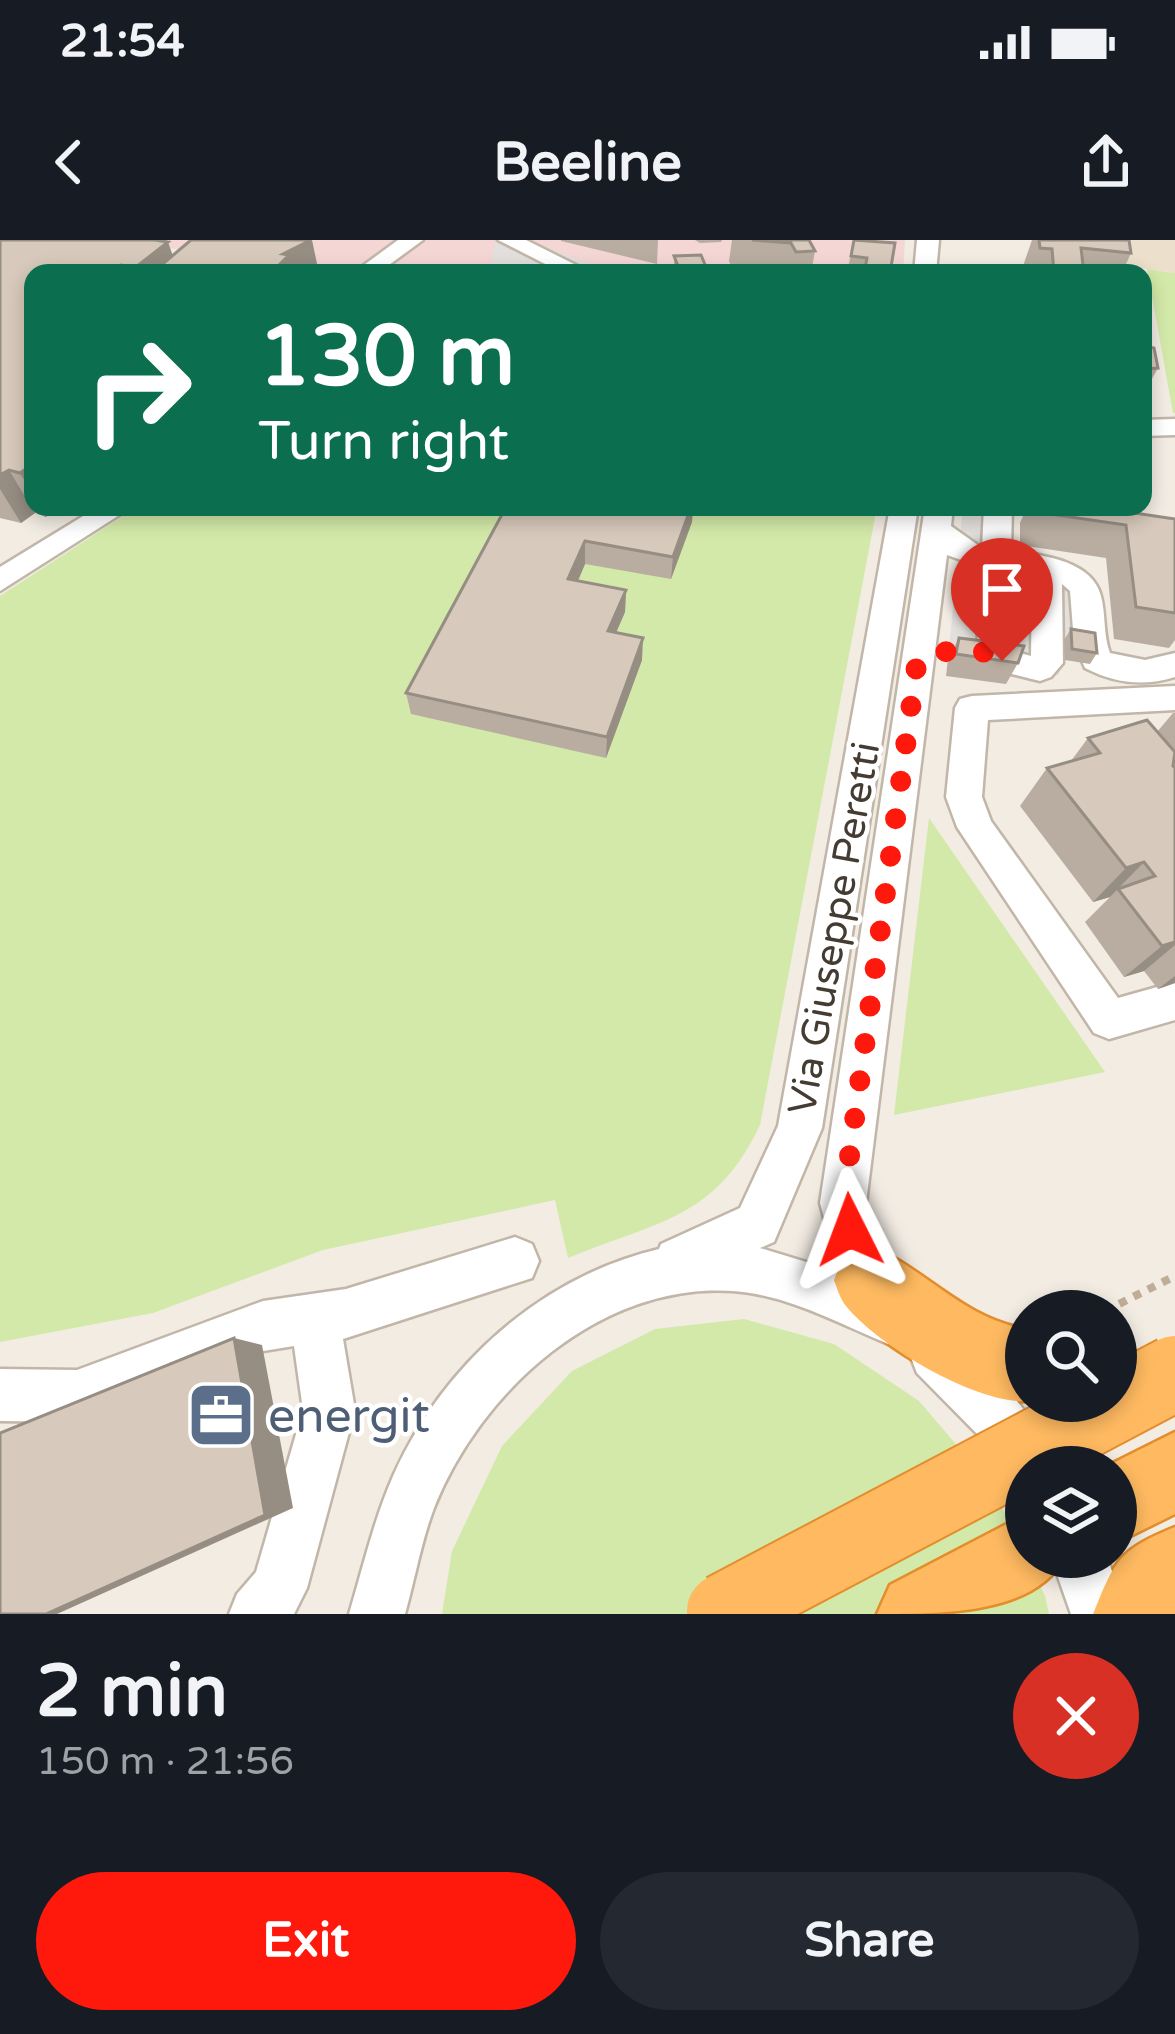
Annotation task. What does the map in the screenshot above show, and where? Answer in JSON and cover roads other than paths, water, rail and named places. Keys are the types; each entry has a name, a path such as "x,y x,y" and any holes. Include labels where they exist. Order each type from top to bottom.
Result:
{"highway":[{"path":"879,1300 935,1335 998,1363 1005,1375"},
{"path":"718,1614 1025,1422"},
{"path":"1137,1493 1175,1472"},
{"path":"919,1614 1005,1566"},
{"path":"1136,1614 1144,1590 1175,1568"}],"street":[{"path":"509,240 561,264"},
{"path":"375,264 404,241"},
{"path":"0,581 104,516"},
{"name":"Via Giuseppe Peretti","path":"879,1300 856,1257 843,1204 917,662 927,516"},
{"name":"Via Giuseppe Peretti","path":"376,1614 414,1489 478,1384 558,1313 757,1225 800,1128 927,516"},
{"path":"929,516 960,551 1069,572 1088,590 1096,660 1106,667 1140,671 1175,665"},
{"path":"993,654 995,559 1003,516"},
{"path":"917,662 936,651 993,654 1002,661 1040,669 1048,663 1047,572 1040,566"},
{"path":"1175,698 971,708 964,797 976,827 1109,1020 1175,1001"},
{"path":"0,1395 77,1396 263,1326 346,1314 515,1261"},
{"path":"650,1274 729,1267 879,1300"},
{"path":"257,1614 279,1588 329,1410 315,1318"},
{"path":"1086,1578 1099,1614"}],"place":[{"name":"energit","path":"221,1415"}]}
